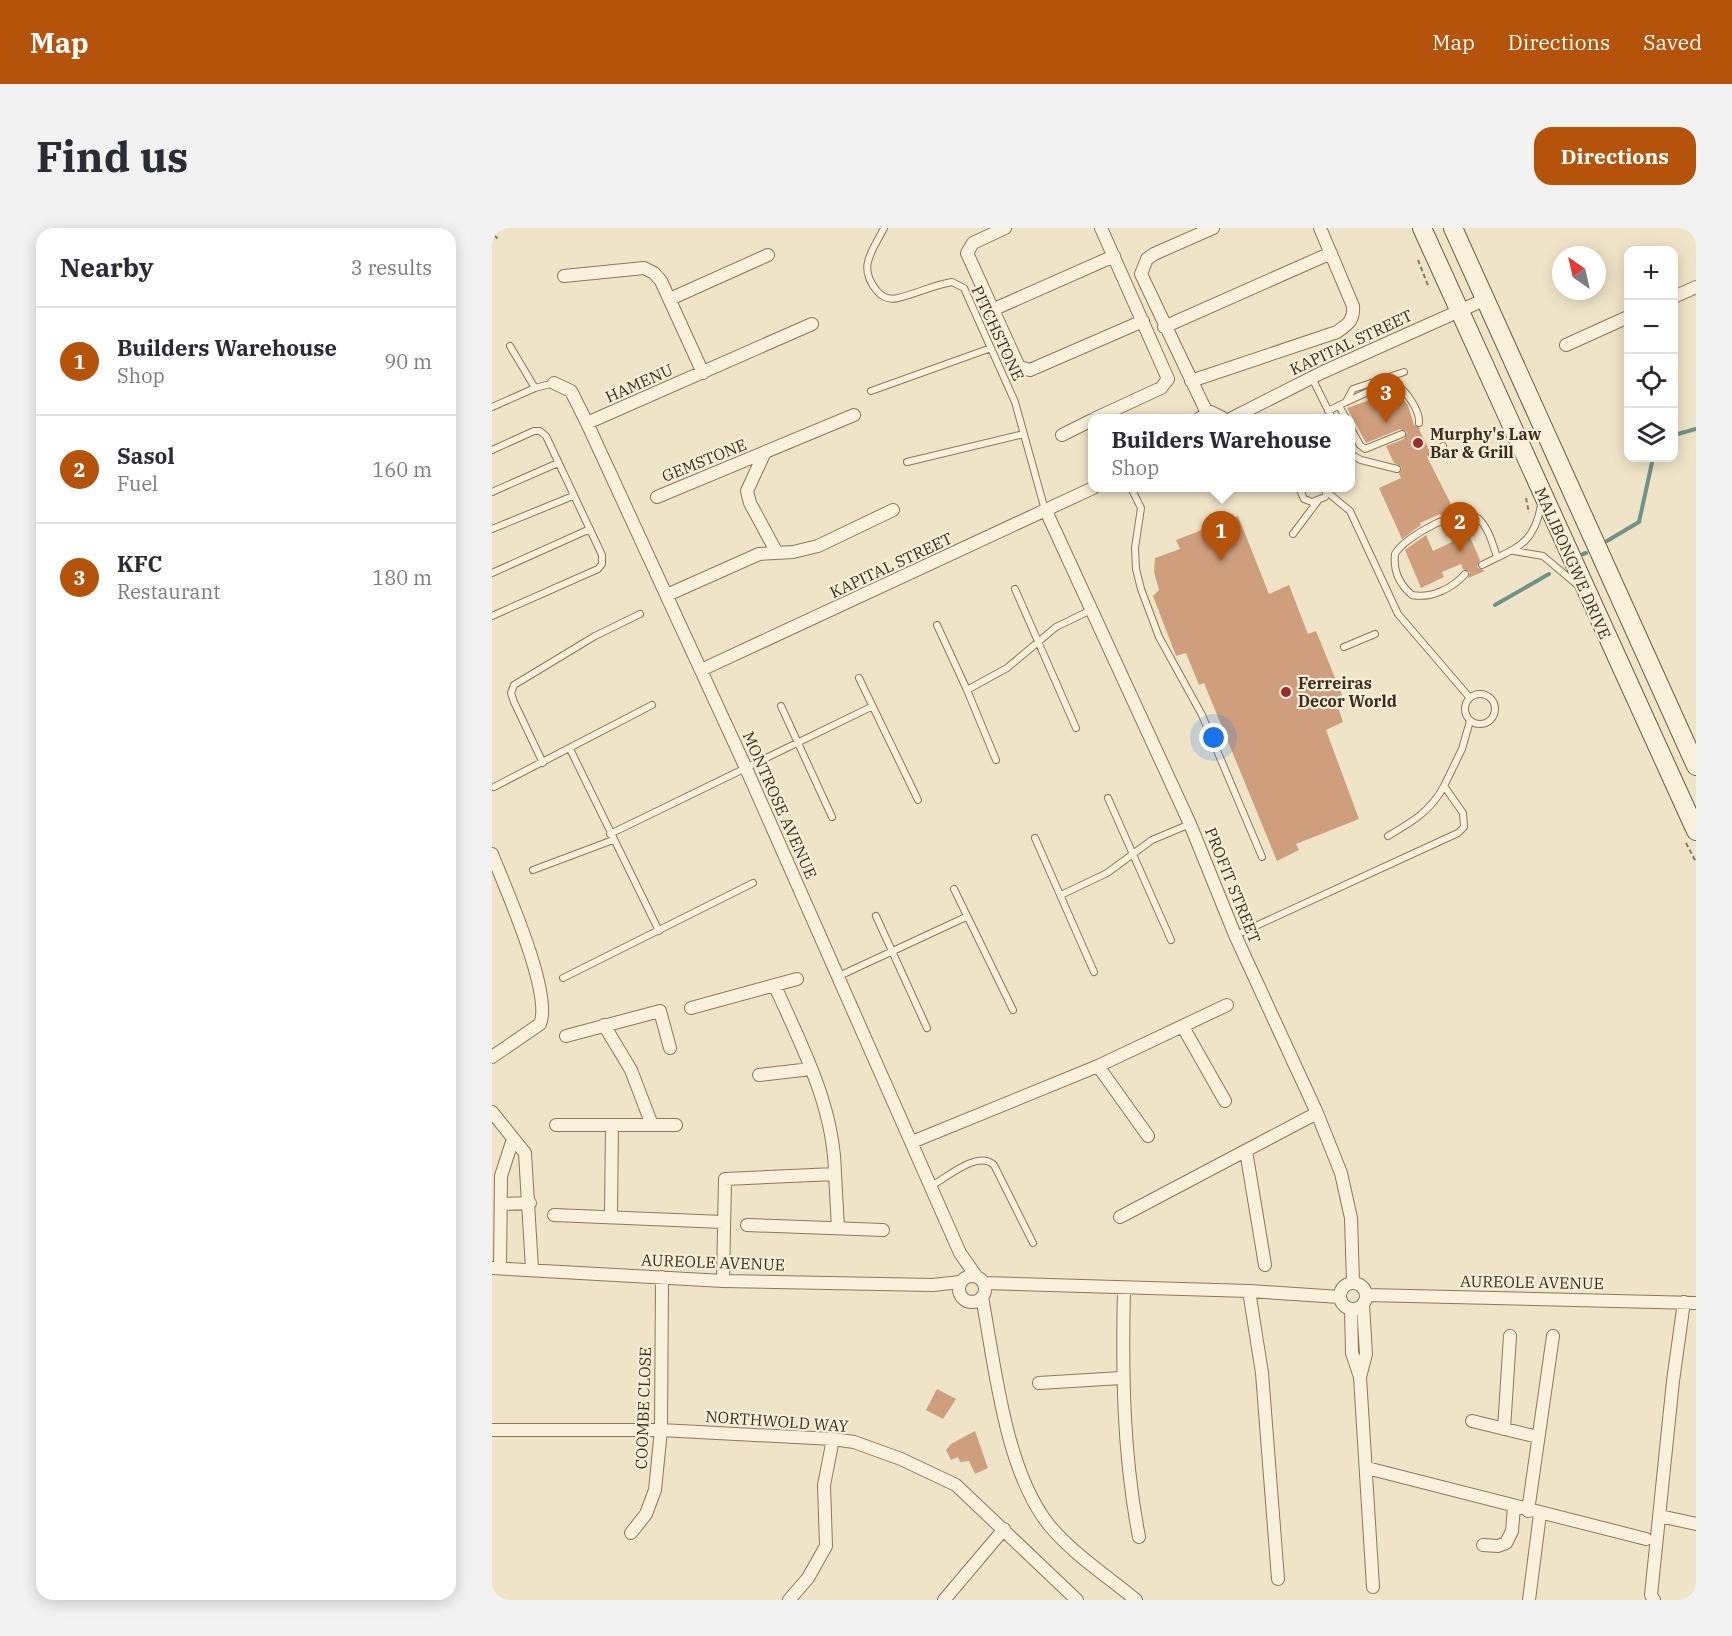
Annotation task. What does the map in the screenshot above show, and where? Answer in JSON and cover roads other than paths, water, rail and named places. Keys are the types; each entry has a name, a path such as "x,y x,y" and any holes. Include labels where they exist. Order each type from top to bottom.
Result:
{"main road":[{"name":"MALIBONGWE DRIVE","path":"1422,228 1587,597 1696,831"},
{"name":"MALIBONGWE DRIVE","path":"1453,228 1696,766"}],"street":[{"path":"1005,228 973,243 967,253 1014,361 1024,370 1030,370 1143,321"},
{"path":"1101,228 1168,379 1161,388 1106,414"},
{"path":"1203,414 1141,274 1142,267 1154,254 1213,228"},
{"path":"1192,385 1336,332 1349,324 1354,317 1353,306 1320,228"},
{"path":"1164,327 1331,253"},
{"path":"670,299 768,255"},
{"path":"992,310 1114,256"},
{"path":"564,276 644,268 654,273 670,299 703,373"},
{"path":"1678,295 1696,287"},
{"name":"KAPITAL STREET","path":"1252,413 1312,378 1486,298"},
{"path":"1566,345 1624,319"},
{"name":"HAMENU","path":"587,423 812,324"},
{"name":"MONTROSE AVENUE","path":"554,383 571,391 587,423 745,766 960,1253 988,1336 1018,1467 1032,1500 1060,1537 1136,1600"},
{"name":"GEMSTONE","path":"657,496 739,461 764,454 854,415"},
{"path":"1062,435 1088,422"},
{"name":"GEMSTONE","path":"764,454 747,491 750,503 777,553"},
{"name":"KAPITAL STREET","path":"701,670 1088,491"},
{"path":"667,595 741,560 759,554 818,546 892,510"},
{"name":"PROFIT STREET","path":"1046,511 1089,610 1190,824 1235,935 1317,1113 1341,1173 1351,1218 1353,1282"},
{"path":"492,854 496,876 541,988 543,1016 534,1030 492,1057"},
{"path":"691,1008 797,979"},
{"path":"775,986 827,1110 835,1145 838,1228"},
{"path":"912,1142 1098,1065 1227,1005"},
{"path":"566,1036 660,1011 670,1048"},
{"path":"604,1025 631,1070 652,1125"},
{"path":"1183,1027 1226,1101"},
{"path":"1098,1065 1148,1136"},
{"path":"759,1074 811,1069"},
{"path":"492,1112 525,1153 530,1203 532,1269"},
{"path":"1120,1217 1317,1113"},
{"path":"556,1125 675,1125"},
{"path":"611,1216 612,1125"},
{"path":"496,1268 501,1176 513,1139"},
{"path":"1246,1151 1265,1265"},
{"path":"723,1281 725,1179 835,1174"},
{"path":"501,1204 530,1203"},
{"path":"554,1215 723,1221"},
{"path":"747,1226 883,1230"},
{"name":"AUREOLE AVENUE","path":"496,1268 723,1281 1249,1291 1340,1297"},
{"name":"COOMBE CLOSE","path":"631,1533 652,1501 661,1430 662,1277"},
{"path":"1360,1303 1343,1305 1340,1297 1342,1288 1353,1282 1362,1285 1360,1303 1366,1354 1360,1377 1373,1587"},
{"name":"MONTROSE AVENUE","path":"973,1286 976,1302 968,1302 988,1336"},
{"path":"1124,1289 1121,1378 1130,1490 1139,1537"},
{"path":"1249,1291 1262,1373 1278,1579"},
{"path":"1654,1600 1651,1595 1672,1382 1690,1302"},
{"name":"AUREOLE AVENUE","path":"1360,1303 1690,1302"},
{"path":"1504,1429 1510,1336"},
{"path":"1529,1600 1538,1437 1553,1336"},
{"path":"1039,1383 1121,1378"},
{"path":"1472,1421 1538,1437"},
{"name":"NORTHWOLD WAY","path":"492,1430 661,1430 854,1442 902,1459 956,1485 1077,1600"},
{"path":"789,1600 808,1578 826,1546 824,1485 833,1439"},
{"path":"1367,1468 1646,1539"},
{"path":"1483,1545 1498,1546 1506,1543 1512,1531 1514,1507"},
{"path":"1660,1516 1696,1524"},
{"path":"944,1600 1004,1529"}],"lane":[{"name":"PITCHSTONE","path":"884,228 867,260 866,272 870,283 881,295 896,299 946,283 961,284 1015,402 1046,511"},
{"path":"510,346 535,388"},
{"path":"871,391 991,348"},
{"path":"1342,404 1353,389 1404,372"},
{"path":"1312,378 1330,414"},
{"path":"492,406 535,388 554,383"},
{"path":"1328,411 1386,384 1396,385 1408,397 1419,417 1419,423"},
{"path":"1342,404 1345,414"},
{"path":"492,450 540,430 546,436 602,555 602,564 598,569 492,616"},
{"path":"1355,434 1365,448 1402,434"},
{"path":"907,462 1024,435"},
{"path":"1432,455 1439,452 1443,446"},
{"path":"1355,457 1397,469"},
{"path":"492,492 558,464"},
{"path":"1133,492 1141,508 1135,548 1136,569 1141,589 1159,637 1202,716 1262,857"},
{"path":"1301,492 1304,499 1317,502"},
{"path":"1293,534 1325,492"},
{"path":"1329,492 1350,511 1398,614 1470,698"},
{"path":"1482,565 1515,551 1533,533 1539,518 1540,492"},
{"path":"492,529 573,496"},
{"path":"1465,574 1447,588 1426,596 1412,595 1401,583 1396,572 1395,554 1410,537 1452,518 1468,514 1479,519 1485,527 1497,557"},
{"path":"492,573 590,530"},
{"path":"1515,551 1543,555 1568,574 1587,597"},
{"path":"1015,589 1076,728"},
{"path":"967,690 1007,668 1056,627 1089,610"},
{"path":"543,763 513,702 511,693 514,685 595,636 640,614"},
{"path":"937,625 996,760"},
{"path":"1344,647 1375,634"},
{"path":"859,678 871,707 918,800"},
{"path":"1479,694 1489,697 1495,710 1487,723 1477,724 1470,721 1465,711 1470,698 1479,694"},
{"path":"494,787 652,705"},
{"path":"781,706 832,817"},
{"path":"533,870 611,837 745,766 871,707"},
{"path":"1388,836 1424,815 1435,803 1462,749 1470,721"},
{"path":"570,749 611,837 660,931"},
{"path":"1235,935 1458,833 1464,827 1463,813 1444,786"},
{"path":"1108,798 1171,940"},
{"path":"1061,895 1107,873 1152,840 1190,824"},
{"path":"1035,838 1094,972"},
{"path":"563,978 753,883"},
{"path":"954,889 1013,1010"},
{"path":"876,916 927,1028"},
{"path":"839,976 966,917"},
{"path":"931,1186 975,1161 984,1158 989,1160 994,1165 1033,1243"}],"waterway":[{"path":"1678,434 1696,429"},
{"path":"1607,541 1639,522 1652,462"},
{"path":"1495,605 1549,574"}],"place":[{"name":"KFC","path":"1386,423"},
{"name":"Murphy's Law Bar & Grill","path":"1418,443"},
{"name":"Sasol","path":"1460,552"},
{"name":"Builders Warehouse","path":"1221,561"},
{"name":"Ferreiras Decor World","path":"1286,692"}]}
